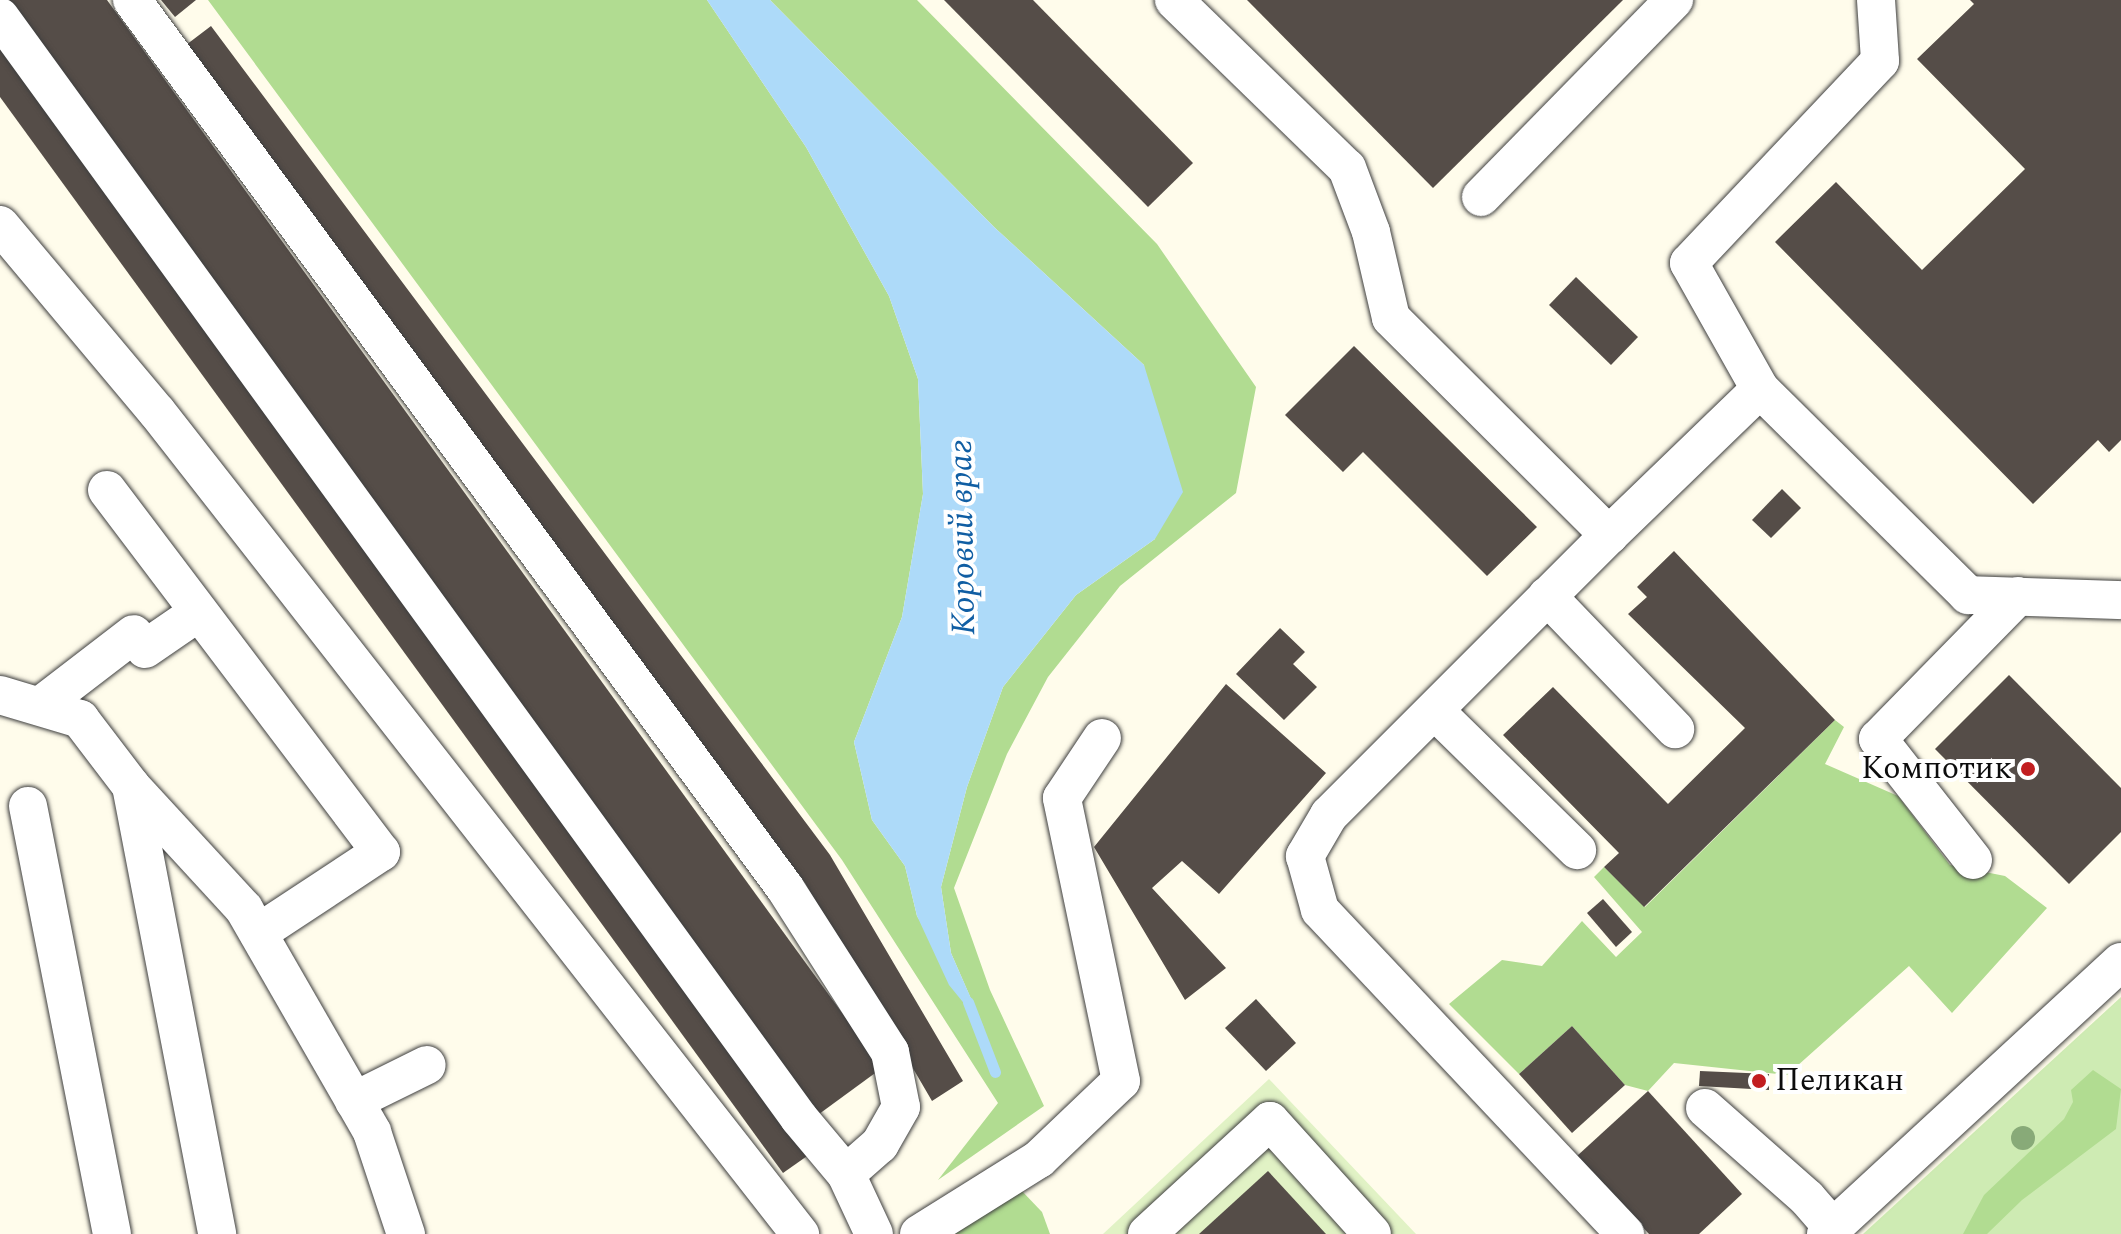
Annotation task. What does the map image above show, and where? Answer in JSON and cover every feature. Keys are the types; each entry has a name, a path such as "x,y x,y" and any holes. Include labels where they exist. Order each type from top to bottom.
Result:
{"street":[{"path":"132,0 785,888 890,1052 901,1107 880,1144 846,1174"},
{"path":"1174,0 1347,168 1371,232 1391,318 1609,535"},
{"path":"1481,197 1674,0"},
{"path":"1876,0 1880,61 1689,263 1760,389 1968,595 2121,600"},
{"path":"0,17 799,1118 846,1174 874,1234"},
{"path":"0,225 157,412 800,1234"},
{"path":"1625,1234 1320,910 1305,856 1329,815 1547,596 1760,389"},
{"path":"107,490 381,852 258,933"},
{"path":"1547,596 1675,729"},
{"path":"1973,860 1878,739 2018,596"},
{"path":"40,706 140,641 199,612"},
{"path":"0,695 80,719 131,786 244,909 372,1132 406,1234"},
{"path":"1435,711 1577,850"},
{"path":"919,1234 1039,1159 1121,1081 1062,798 1102,738"},
{"path":"131,786 217,1234"},
{"path":"28,806 112,1234"},
{"path":"1705,1108 1807,1198 1830,1231 2121,962"},
{"path":"354,1101 427,1065"},
{"path":"1147,1234 1270,1121 1372,1234"}],"green space":[{"path":"208,0 707,0 806,147 889,296 918,379 923,494 902,617 854,742 872,820 905,866 917,916 982,1024 951,953 941,887 967,787 1003,687 1076,595 1155,539 1144,365 994,227 770,0 917,0 1157,244 1256,387 1236,493 1120,586 1048,677 1007,754 954,888 990,990 1044,1106 938,1180 998,1103 842,860"},
{"path":"1835,720 1844,727 1825,764 1898,796 1950,865 2005,876 2047,908 1952,1013 1909,966 1787,1075 1674,1063 1648,1091 1625,1085 1572,1026 1519,1074 1449,1004 1502,960 1542,966 1582,921 1616,957 1642,932 1594,877 1604,867 1645,907"},
{"path":"2121,997 2121,1234 1863,1234"},
{"path":"2093,1070 2121,1089 2116,1129 2022,1200 1987,1234 1963,1234 1984,1195 2064,1119 2073,1102 2071,1090"},
{"path":"1269,1079 1416,1234 1103,1234"},
{"path":"1020,1189 1042,1212 1050,1234 942,1234"}],"water":[{"path":"707,0 770,0 994,227 1144,365 1183,492 1155,539 1076,595 1003,687 967,787 941,887 951,953 984,1028 949,985 917,916 905,866 872,820 854,742 902,617 923,494 918,379 889,296 806,147"}],"building":[{"path":"6,0 107,0 882,1068 815,1117"},
{"path":"161,0 196,0 175,17"},
{"path":"944,0 1033,0 1193,163 1148,207"},
{"path":"1247,0 1623,0 1433,188"},
{"path":"1970,0 2121,0 2121,440 2109,452 2098,440 2033,504 1775,242 1836,182 1922,270 2025,169 1917,59 1974,4"},
{"path":"211,26 830,855 963,1081 932,1101 805,883 186,45"},
{"path":"0,40 810,1154 783,1173 0,97"},
{"path":"1576,277 1638,337 1611,365 1549,305"},
{"path":"1354,346 1537,527 1487,576 1363,452 1343,472 1285,415"},
{"path":"1782,489 1801,508 1771,538 1752,520"},
{"path":"1674,551 1835,720 1644,907 1604,867 1619,853 1503,735 1553,687 1668,804 1745,728 1628,614 1647,597 1637,587"},
{"path":"1280,628 1305,652 1293,664 1317,687 1284,720 1236,674"},
{"name":"Компотик","path":"2009,675 2121,788 2121,832 2069,884 1935,749"},
{"path":"1226,684 1326,773 1219,894 1182,861 1152,888 1226,968 1185,1000 1094,847"},
{"path":"1603,899 1632,932 1616,947 1587,913"},
{"path":"1256,999 1296,1043 1266,1071 1225,1028"},
{"path":"1572,1026 1625,1085 1572,1133 1519,1074"},
{"path":"1700,1071 1769,1074 1769,1090 1699,1086"},
{"path":"1648,1091 1742,1194 1699,1234 1649,1234 1577,1156"},
{"path":"1268,1171 1326,1234 1199,1234"}],"waterway":[{"name":"Коровий враг","path":"968,1002 995,1072"}],"place":[{"name":"Компотик","path":"2028,769"},
{"name":"Пеликан","path":"1759,1081"}]}
